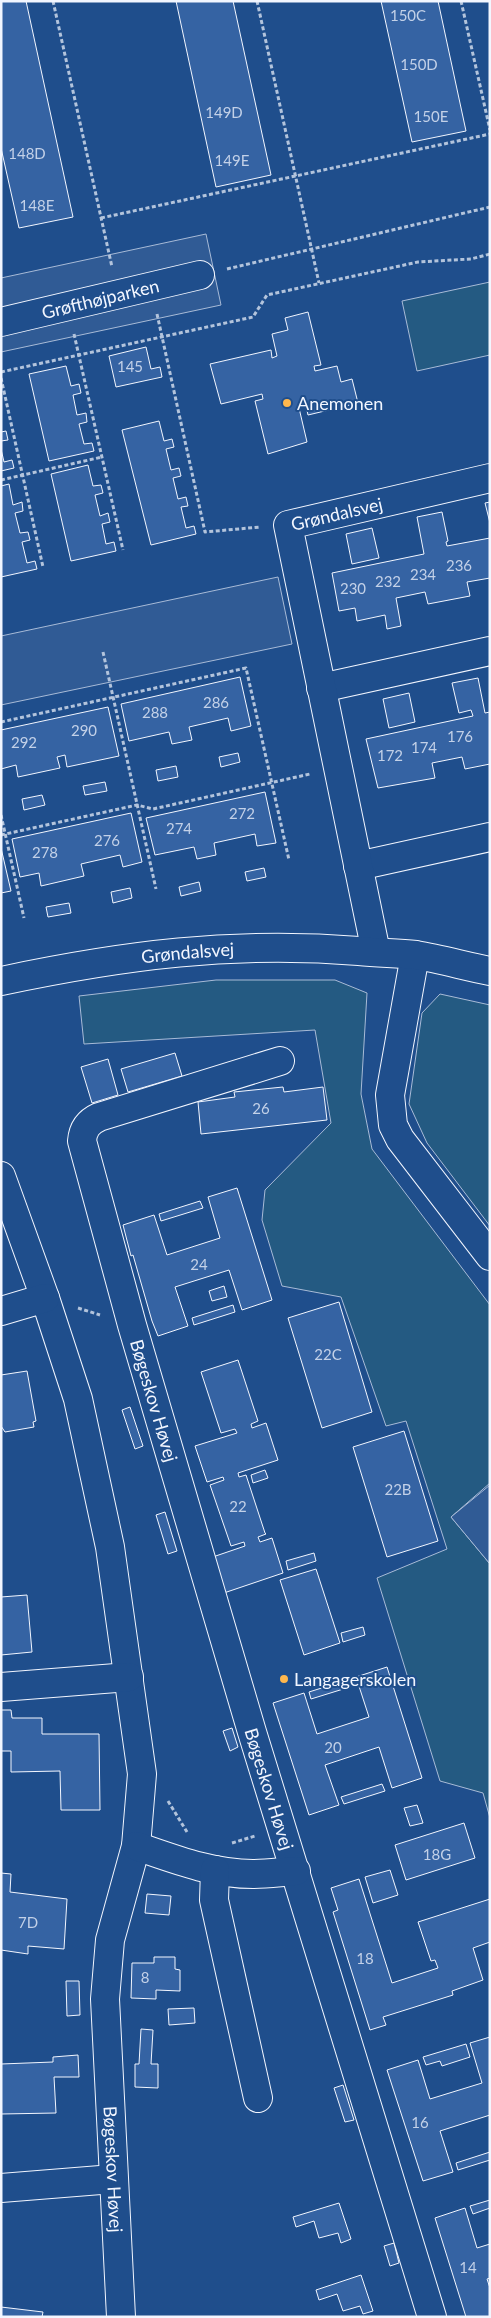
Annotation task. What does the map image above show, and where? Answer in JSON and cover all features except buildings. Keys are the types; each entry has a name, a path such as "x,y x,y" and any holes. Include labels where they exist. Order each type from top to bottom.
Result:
{"street":[{"name":"Grøfthøjparken","path":"1,322 200,275"},
{"name":"Grøndalsvej","path":"376,952 288,525 490,478"},
{"path":"322,688 490,651"},
{"path":"358,866 490,837"},
{"name":"Grøndalsvej","path":"1,981 84,964 201,950 261,947 415,955 490,971"},
{"path":"415,955 390,1095 394,1125 400,1139 490,1256"},
{"name":"Bøgeskov Høvej","path":"280,1061 99,1117 88,1123 85,1128 82,1135 83,1147 132,1325 282,1827 432,2317"},
{"name":"Bøgeskov Høvej","path":"1,1176 45,1298 78,1399 110,1547 142,1774 136,1846 110,1940 105,1998 112,2179 121,2317"},
{"path":"1,1311 45,1298"},
{"path":"1,1687 129,1677"},
{"name":"Bøgeskov Høvej","path":"136,1846 185,1863 215,1870 252,1874 296,1871"},
{"path":"215,1870 214,1900 258,2098"},
{"path":"1,2188 112,2179"}],"path":[{"path":"53,1 118,295"},
{"path":"257,1 319,283"},
{"path":"101,218 490,132 461,1"},
{"path":"200,275 490,207"},
{"path":"1,372 253,317 267,295 418,262 471,258 490,254"},
{"path":"151,287 205,532 288,525"},
{"path":"68,307 123,550"},
{"path":"1,378 43,567"},
{"path":"1,480 102,457"},
{"path":"103,652 156,889"},
{"path":"1,722 246,668 289,860"},
{"path":"3,834 137,805 154,809 338,768"},
{"path":"1,814 3,834 24,918"},
{"path":"45,1298 132,1325"},
{"path":"142,1774 162,1792 188,1834"},
{"path":"230,1844 282,1827"}],"shaded area":[{"path":"206,234 221,305 1,352 1,278"},
{"path":"490,282 490,355 417,371 402,301"},
{"path":"278,577 292,644 1,705 1,636"},
{"path":"216,980 335,980 367,993 361,1094 372,1149 490,1305 490,1483 451,1517 490,1564 490,1818 483,1793 440,1781 377,1578 447,1549 406,1421 386,1426 341,1297 282,1286 262,1220 265,1190 331,1123 315,1030 84,1044 79,996"},
{"path":"440,994 490,1005 490,1226 427,1143 409,1104 422,1013"},
{"path":"490,1485 490,1564 451,1517"}],"place":[{"name":"Anemonen","path":"287,403"},
{"name":"Langagerskolen","path":"284,1679"}]}
